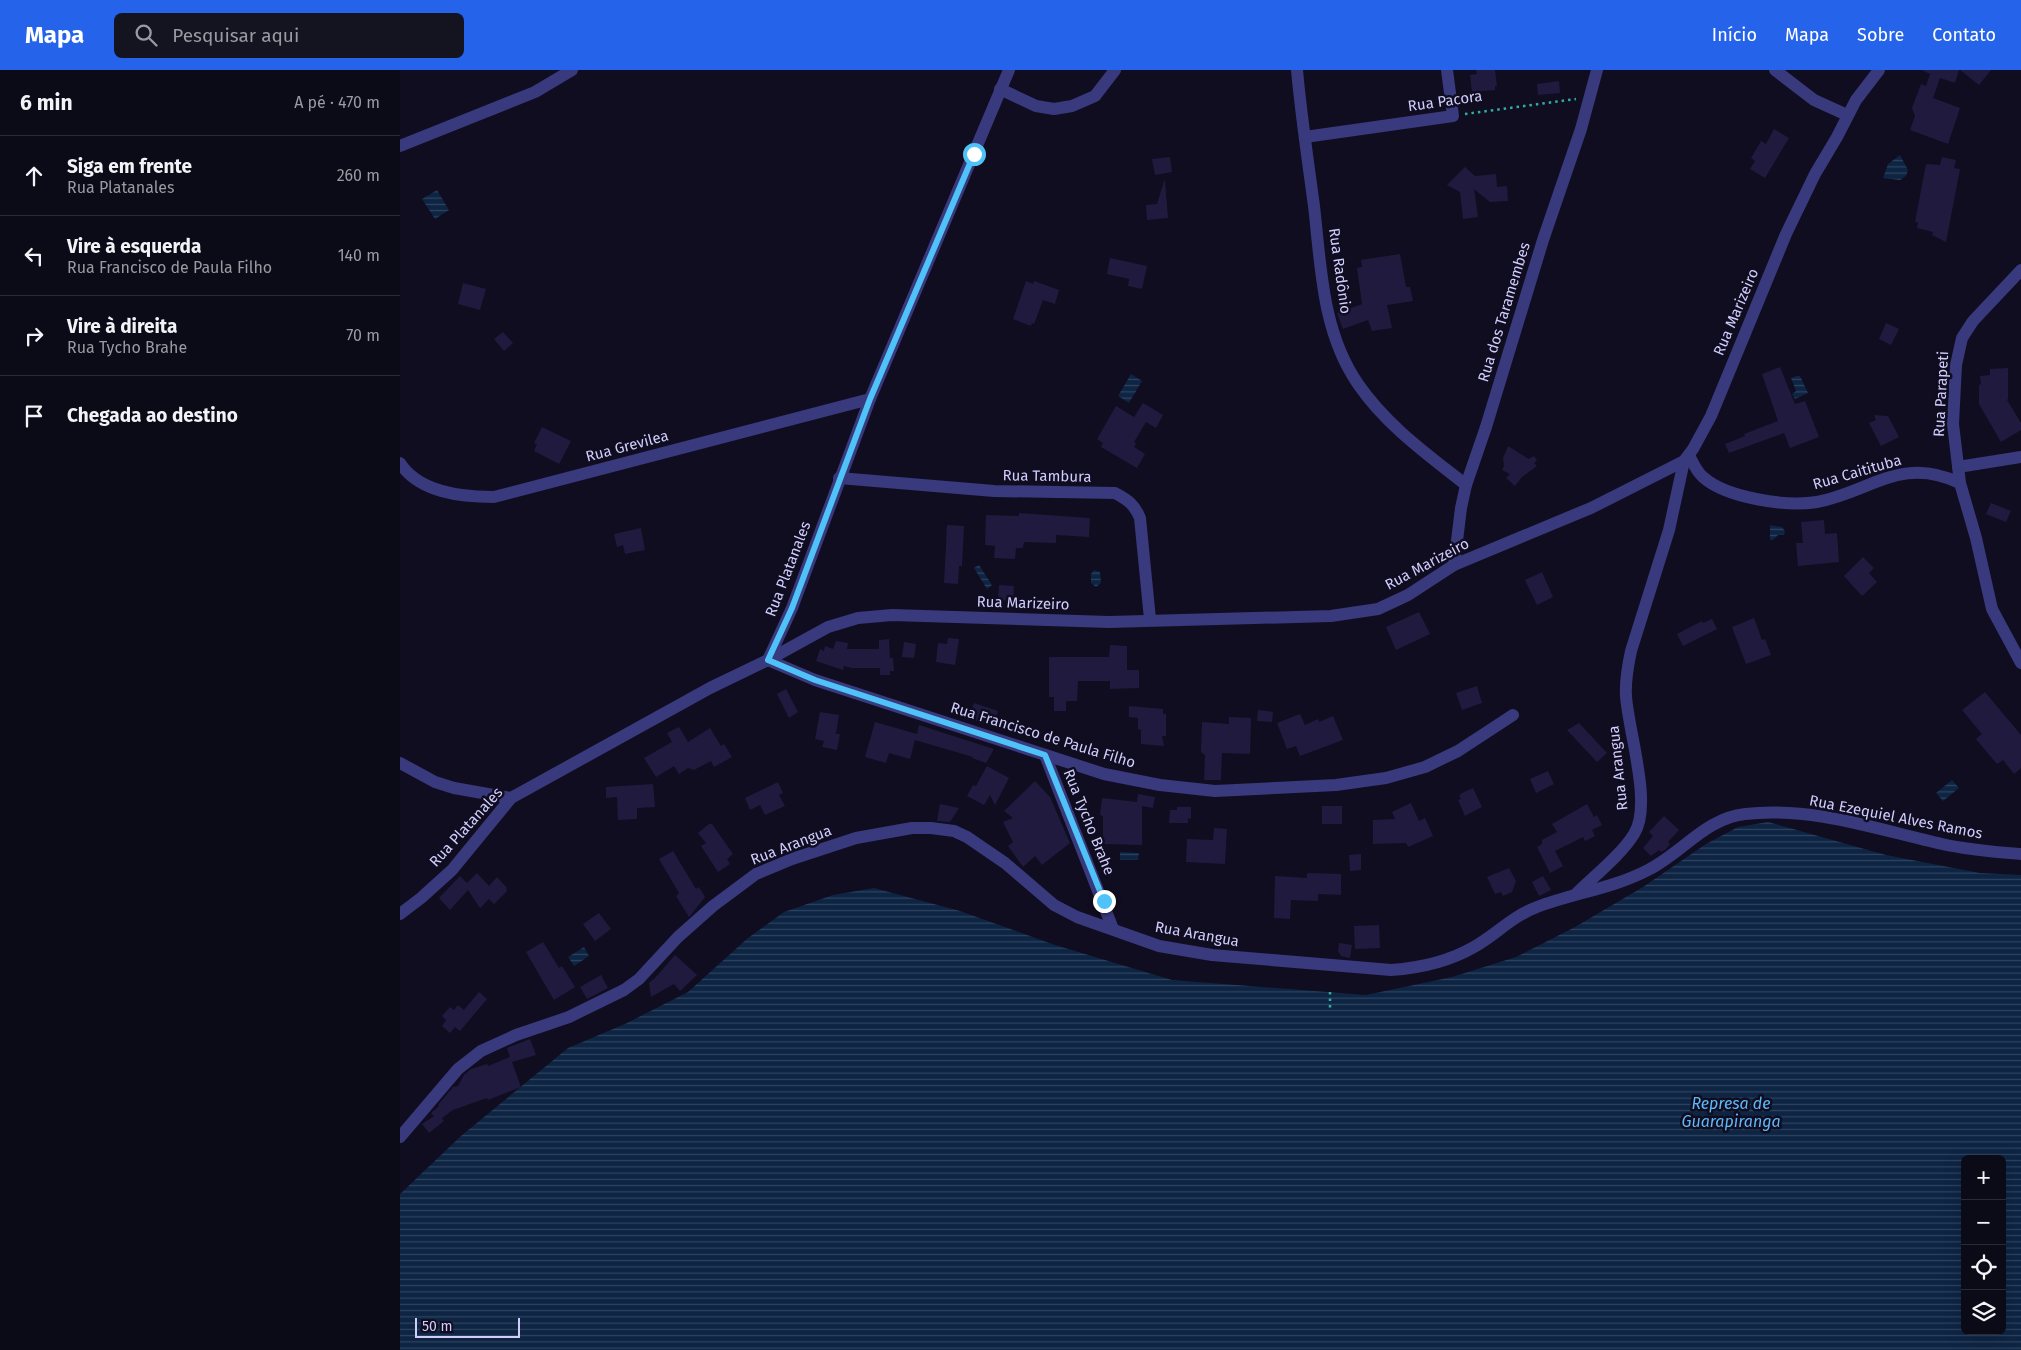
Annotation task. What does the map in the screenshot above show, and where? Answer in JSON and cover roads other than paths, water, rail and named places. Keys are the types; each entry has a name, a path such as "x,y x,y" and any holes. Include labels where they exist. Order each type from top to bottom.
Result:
{"street":[{"path":"400,146 535,92 572,70"},
{"name":"Rua Platanales","path":"400,914 422,898 452,870 511,798 710,688 768,660 792,608 870,399 1009,70"},
{"path":"1000,89 1036,106 1054,109 1072,106 1095,96 1115,70"},
{"name":"Rua Radônio","path":"1297,70 1326,310 1341,356 1358,384 1384,417 1414,445 1466,485"},
{"name":"Rua Pacora","path":"1305,137 1453,116 1447,70"},
{"name":"Rua dos Taramembes","path":"1454,565 1461,508 1466,485 1486,427 1597,70"},
{"path":"1775,70 1814,100 1847,115"},
{"name":"Rua Marizeiro","path":"768,660 828,627 858,618 892,615 1109,622 1150,619 1332,616 1378,609 1408,595 1454,565 1591,508 1687,458 1711,416 1794,218 1815,174 1840,132 1856,100 1879,70"},
{"name":"Rua Parapeti","path":"2021,270 1973,321 1962,338 1956,364 1953,424 1960,483 1976,538 1992,609 2021,663"},
{"name":"Rua Grevilea","path":"400,463 403,468 424,484 447,493 468,497 494,497 870,399"},
{"path":"1958,467 2021,457"},
{"name":"Rua Caitituba","path":"1687,458 1698,472 1713,484 1742,495 1779,503 1799,504 1824,500 1876,480 1904,473 1937,475 1960,483"},
{"name":"Rua Arangua","path":"400,1138 458,1069 481,1051 516,1035 569,1017 624,990 639,979 678,937 713,906 756,874 792,859 856,838 912,828 931,828 954,832 984,847 1054,904 1078,917 1159,946 1212,955 1391,970 1419,968 1443,961 1474,947 1518,916 1538,907 1575,895 1624,847 1635,833 1639,822 1641,795 1626,696 1627,670 1630,651 1669,530 1687,458"},
{"name":"Rua Tambura","path":"839,478 994,491 1115,493 1129,500 1136,508 1140,518 1150,619"},
{"name":"Rua Francisco de Paula Filho","path":"768,660 815,680 1104,774 1178,787 1215,791 1336,786 1386,778 1426,767 1458,751 1513,715"},
{"name":"Rua Tycho Brahe","path":"1045,755 1104,901 1113,929"},
{"path":"400,764 435,782 454,788 511,798"},
{"name":"Rua Ezequiel Alves Ramos","path":"1575,895 1631,878 1673,855 1718,821 1744,814 1802,814 1828,818 1945,845 2021,854"}],"water":[{"path":"1900,155 1908,170 1906,176 1900,180 1883,178 1888,164"},
{"path":"437,190 449,210 435,219 422,199"},
{"path":"1131,374 1142,381 1129,403 1118,396"},
{"path":"1800,376 1808,393 1795,399 1792,394 1796,391 1791,378"},
{"path":"1770,525 1782,527 1785,531 1784,535 1778,535 1773,540 1770,540"},
{"path":"979,565 992,585 987,589 974,568"},
{"path":"1094,570 1100,572 1101,583 1096,587 1091,583 1091,574"},
{"path":"1952,780 1959,788 1943,801 1936,793"},
{"name":"Represa de Guarapiranga","path":"1768,822 1886,855 1980,873 2021,875 2021,1350 400,1350 400,1194 461,1136 568,1048 625,1024 688,992 748,938 784,912 833,895 874,888 960,911 1055,945 1172,980 1366,995 1452,977 1516,957 1575,927 1643,887 1706,844 1738,827"},
{"path":"1120,852 1139,853 1138,860 1120,860"},
{"path":"584,947 589,956 574,966 568,957"}]}
